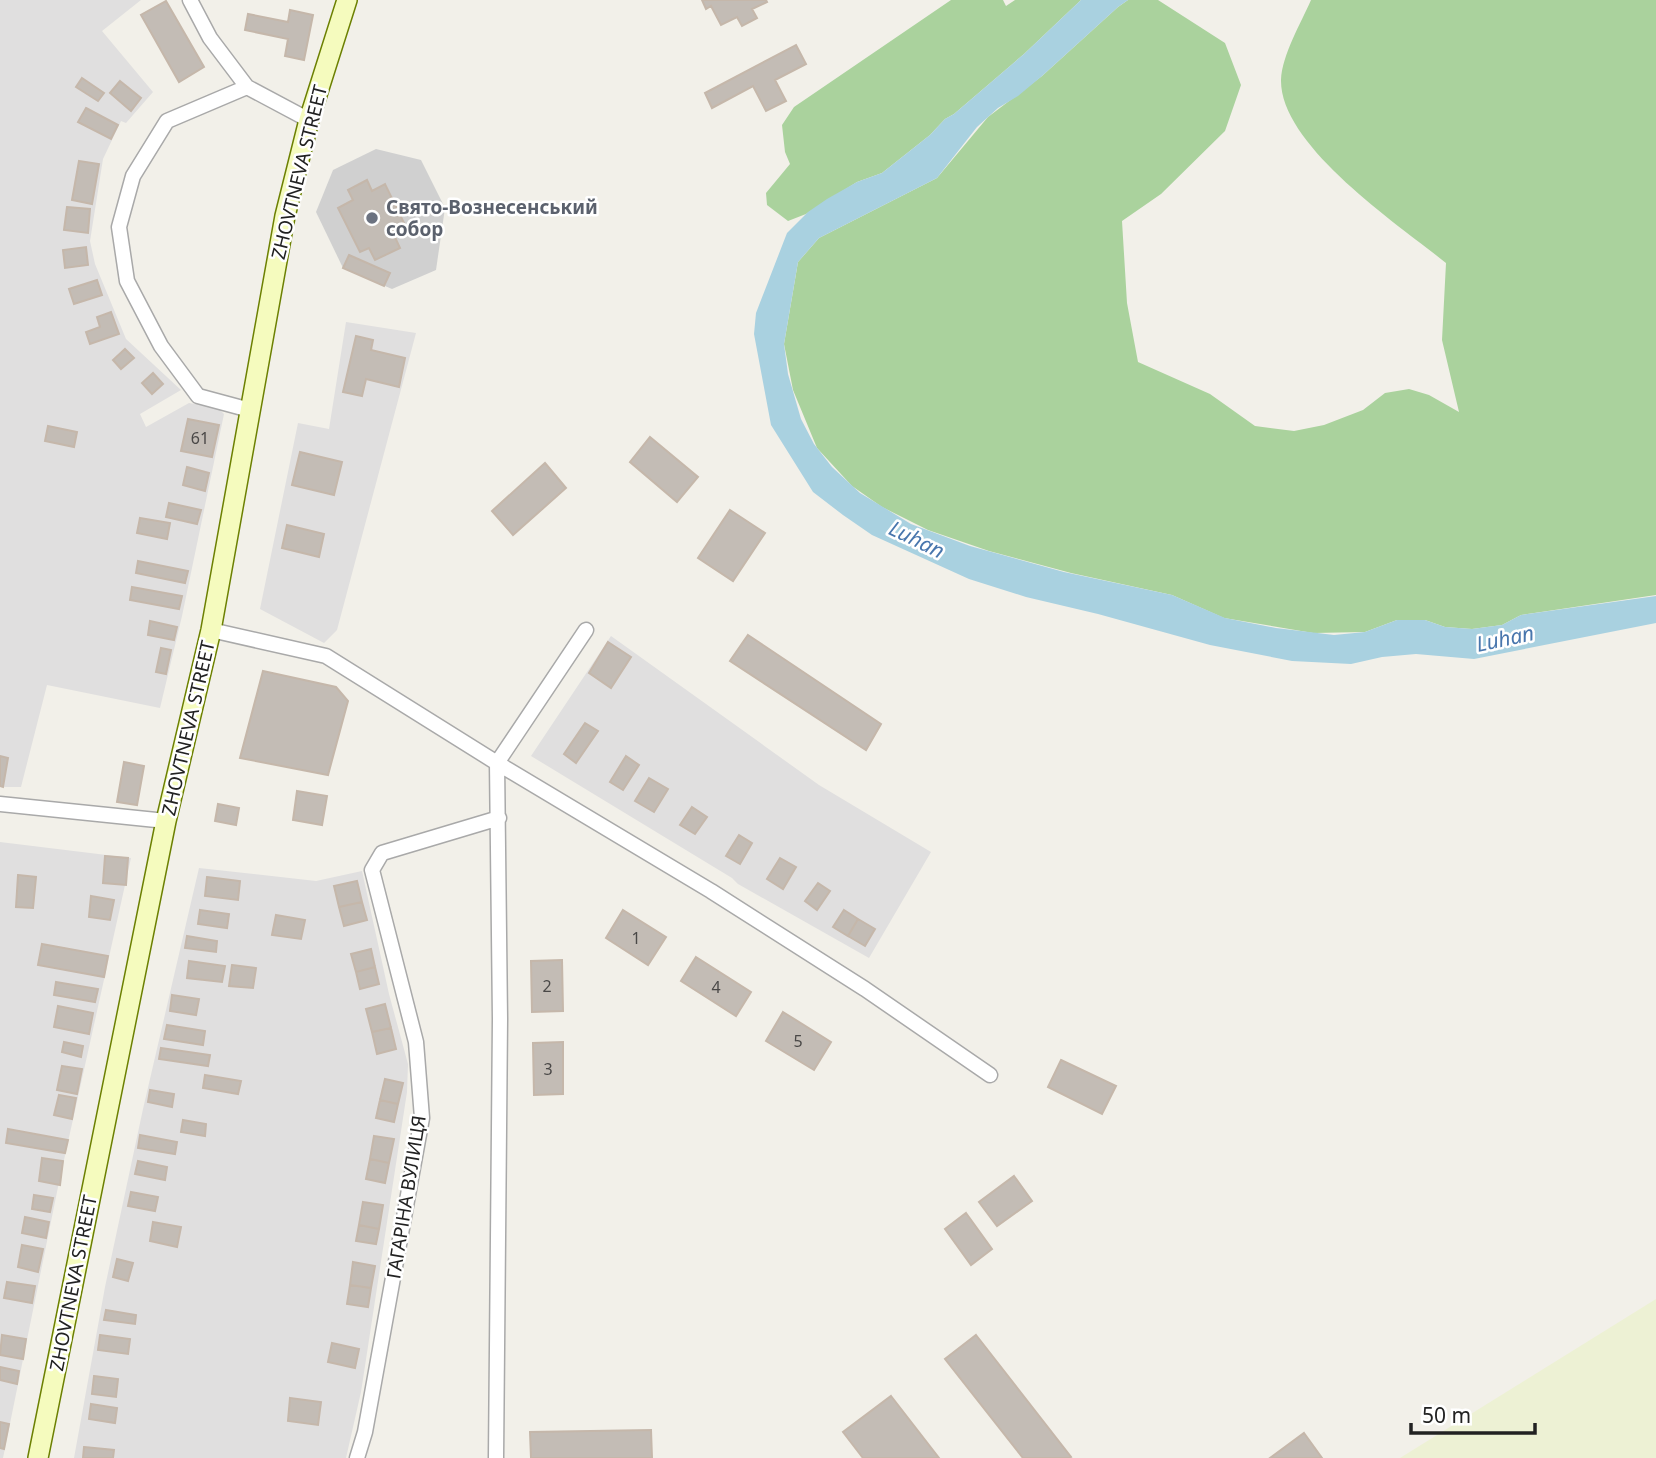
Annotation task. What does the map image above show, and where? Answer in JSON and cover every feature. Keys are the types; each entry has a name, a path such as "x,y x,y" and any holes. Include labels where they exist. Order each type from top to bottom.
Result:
{"street":[{"path":"190,0 210,38 247,87 309,120"},
{"name":"ZHOVTNEVA STREET","path":"38,1458 166,821 211,630 285,216 309,120 347,0"},
{"path":"247,87 167,121 133,176 119,227 127,281 162,346 198,396 250,410"},
{"path":"211,630 326,656 497,763 711,891 864,989 990,1075"},
{"path":"496,1458 500,1022 497,763 586,630"},
{"path":"0,804 166,821"},
{"name":"ГАГАРІНА ВУЛИЦЯ","path":"357,1458 365,1432 422,1118 416,1042 372,870 382,853 499,818"}],"shaded area":[{"path":"0,0 141,0 102,31 153,92 126,123 121,121 103,159 90,241 95,264 126,339 181,390 140,414 146,427 189,403 218,408 224,414 160,708 47,685 21,787 0,787"},
{"path":"376,149 421,160 445,208 436,270 392,289 343,268 316,212 333,170"},
{"path":"346,322 416,333 337,630 324,643 260,609 298,423 329,429"},
{"path":"611,636 819,785 931,852 869,958 738,884 531,756"},
{"path":"0,842 131,858 58,1187 3,1458 0,1458"},
{"path":"199,868 316,881 362,871 389,994 408,1064 407,1092 361,1392 346,1458 74,1458 105,1287"}],"green space":[{"path":"951,0 1003,0 1006,6 1015,0 1081,0 1024,54 882,173 857,182 806,214 788,221 767,205 766,193 790,164 785,152 782,125 794,107"},
{"path":"1128,0 1158,0 1225,43 1241,85 1225,131 1161,194 1122,221 1127,303 1138,362 1210,394 1255,426 1294,431 1324,425 1363,410 1385,393 1409,389 1429,395 1459,412 1442,340 1446,263 1373,206 1320,157 1300,131 1286,105 1281,80 1282,70 1288,50 1311,0 1656,0 1656,595 1521,615 1502,625 1472,629 1445,627 1425,620 1397,620 1365,632 1313,633 1224,618 1172,595 1071,573 989,551 928,530 882,507 852,486 817,448 793,390 784,344 798,262 819,238 937,178 988,117 1042,76"},
{"path":"1656,1299 1656,1458 1400,1458"}],"water":[{"name":"Luhan","path":"1081,0 1128,0 1042,76 977,127 937,178 819,238 798,262 784,344 788,374 801,419 814,444 832,467 860,493 911,524 970,546 1064,572 1172,595 1225,618 1276,628 1334,635 1365,632 1397,620 1425,620 1445,627 1472,629 1502,625 1521,615 1656,596 1656,623 1474,659 1416,654 1382,657 1351,664 1292,661 1210,645 1026,597 969,579 872,535 813,492 771,425 754,334 756,313 787,233 808,212 857,182 882,173 930,135 945,119 1024,54"}],"building":[{"path":"702,0 767,2 752,9 757,18 742,26 737,17 721,25 711,6 706,9"},
{"path":"166,1 204,67 179,82 141,15"},
{"path":"290,10 313,15 304,60 285,56 288,39 245,30 248,14 288,22"},
{"path":"796,45 806,64 775,80 786,101 766,111 753,86 712,108 705,93"},
{"path":"82,78 104,93 98,101 76,87"},
{"path":"120,81 141,98 131,111 110,93"},
{"path":"86,108 118,125 111,139 78,122"},
{"path":"79,161 99,164 92,204 72,200"},
{"path":"367,180 372,191 385,184 406,227 393,233 400,248 375,260 369,248 360,252 338,208 353,200 348,190"},
{"path":"67,207 90,209 88,233 64,230"},
{"path":"86,247 88,265 65,268 63,250"},
{"path":"349,255 390,273 384,286 343,268"},
{"path":"97,280 102,295 74,304 69,289"},
{"path":"111,312 119,334 90,344 86,332 100,327 97,317"},
{"path":"356,336 373,340 371,350 405,358 399,387 366,379 362,396 343,392"},
{"path":"125,349 134,358 121,369 113,360"},
{"path":"153,373 163,384 152,394 142,383"},
{"path":"188,419 219,425 212,457 181,451"},
{"path":"48,426 77,432 74,447 45,441"},
{"path":"650,437 698,477 677,502 630,462"},
{"path":"300,452 342,462 334,495 292,485"},
{"path":"545,463 566,488 513,535 492,511"},
{"path":"187,467 209,473 205,491 183,485"},
{"path":"169,503 201,510 197,524 166,517"},
{"path":"730,510 765,533 733,581 698,558"},
{"path":"140,518 170,523 167,539 137,533"},
{"path":"287,525 324,534 319,557 282,548"},
{"path":"138,561 188,571 185,583 136,573"},
{"path":"132,587 182,596 179,609 130,600"},
{"path":"150,621 177,627 174,640 148,635"},
{"path":"748,635 881,724 866,750 730,661"},
{"path":"608,642 631,657 611,688 589,673"},
{"path":"161,648 171,650 166,674 156,672"},
{"path":"263,671 336,687 348,701 328,775 240,758"},
{"path":"585,723 598,731 576,763 564,754"},
{"path":"0,756 8,758 3,787 0,786"},
{"path":"626,756 639,765 623,790 610,782"},
{"path":"124,762 144,766 137,805 117,802"},
{"path":"649,778 668,789 654,812 635,801"},
{"path":"297,791 327,796 322,825 293,820"},
{"path":"218,804 239,808 236,825 215,821"},
{"path":"692,807 707,817 695,834 680,825"},
{"path":"739,835 752,843 740,864 726,856"},
{"path":"105,856 128,858 126,885 103,883"},
{"path":"780,858 796,867 783,889 767,879"},
{"path":"18,875 36,877 33,908 16,907"},
{"path":"207,877 240,881 238,900 205,896"},
{"path":"357,881 362,902 339,907 334,886"},
{"path":"818,883 830,891 817,910 805,901"},
{"path":"91,896 114,900 110,920 89,917"},
{"path":"362,902 367,920 344,926 339,907"},
{"path":"200,910 229,914 227,928 198,924"},
{"path":"623,910 666,937 648,965 606,938"},
{"path":"844,910 858,919 848,936 833,927"},
{"path":"276,915 305,920 301,939 272,935"},
{"path":"858,919 875,929 865,946 848,936"},
{"path":"187,936 217,941 216,952 185,948"},
{"path":"42,944 108,956 104,977 38,965"},
{"path":"371,949 375,967 356,972 351,954"},
{"path":"696,957 751,992 736,1016 681,981"},
{"path":"562,960 563,1011 532,1012 531,961"},
{"path":"189,961 225,966 222,982 187,978"},
{"path":"232,965 256,968 253,988 229,986"},
{"path":"375,967 379,984 360,989 356,972"},
{"path":"56,982 98,989 95,1002 54,995"},
{"path":"172,995 199,999 196,1015 170,1011"},
{"path":"385,1004 391,1028 372,1032 366,1009"},
{"path":"58,1006 93,1013 89,1034 54,1027"},
{"path":"783,1012 831,1042 814,1070 766,1041"},
{"path":"167,1025 205,1031 203,1045 164,1039"},
{"path":"391,1028 396,1049 377,1054 372,1032"},
{"path":"64,1042 83,1046 81,1057 62,1052"},
{"path":"563,1042 563,1094 534,1095 533,1043"},
{"path":"161,1048 210,1055 208,1066 159,1059"},
{"path":"1061,1060 1116,1086 1102,1114 1048,1087"},
{"path":"62,1066 82,1069 77,1094 57,1090"},
{"path":"205,1075 241,1081 238,1094 203,1088"},
{"path":"385,1079 403,1083 398,1104 380,1100"},
{"path":"150,1090 174,1094 172,1107 148,1102"},
{"path":"59,1095 76,1098 72,1119 54,1115"},
{"path":"380,1100 398,1104 394,1122 376,1118"},
{"path":"183,1120 206,1124 205,1136 181,1132"},
{"path":"8,1129 68,1140 65,1153 6,1143"},
{"path":"140,1135 177,1142 175,1154 138,1148"},
{"path":"374,1136 394,1139 389,1163 370,1159"},
{"path":"42,1158 63,1161 60,1185 39,1181"},
{"path":"370,1159 389,1163 385,1183 366,1179"},
{"path":"138,1161 167,1167 165,1180 135,1174"},
{"path":"1014,1176 1032,1201 997,1226 979,1202"},
{"path":"131,1192 158,1197 155,1211 128,1206"},
{"path":"34,1195 53,1198 50,1212 32,1209"},
{"path":"363,1202 383,1205 379,1229 359,1225"},
{"path":"966,1213 992,1249 971,1265 945,1229"},
{"path":"25,1217 49,1222 46,1238 22,1233"},
{"path":"153,1222 181,1227 177,1247 150,1241"},
{"path":"359,1225 379,1229 376,1244 356,1241"},
{"path":"22,1245 43,1249 38,1272 18,1267"},
{"path":"117,1259 133,1263 128,1281 113,1277"},
{"path":"353,1262 375,1266 371,1288 350,1285"},
{"path":"7,1282 35,1286 32,1303 4,1298"},
{"path":"350,1285 371,1288 368,1307 347,1304"},
{"path":"106,1310 136,1315 135,1324 104,1320"},
{"path":"2,1335 26,1339 23,1359 0,1355"},
{"path":"100,1335 130,1339 128,1354 98,1350"},
{"path":"976,1335 1071,1457 1023,1458 945,1359"},
{"path":"332,1343 359,1349 355,1368 328,1362"},
{"path":"0,1367 19,1371 17,1384 0,1380"},
{"path":"94,1376 118,1379 116,1397 92,1394"},
{"path":"891,1396 939,1458 863,1458 843,1432"},
{"path":"290,1398 321,1402 318,1425 288,1421"},
{"path":"91,1404 117,1408 115,1423 89,1419"},
{"path":"0,1422 9,1424 4,1449 0,1448"},
{"path":"651,1430 652,1458 531,1458 530,1432"},
{"path":"1304,1433 1322,1458 1270,1458"},
{"path":"84,1447 114,1450 113,1458 83,1458"}],"place":[{"name":"Свято-Вознесенський собор","path":"372,218"}]}
